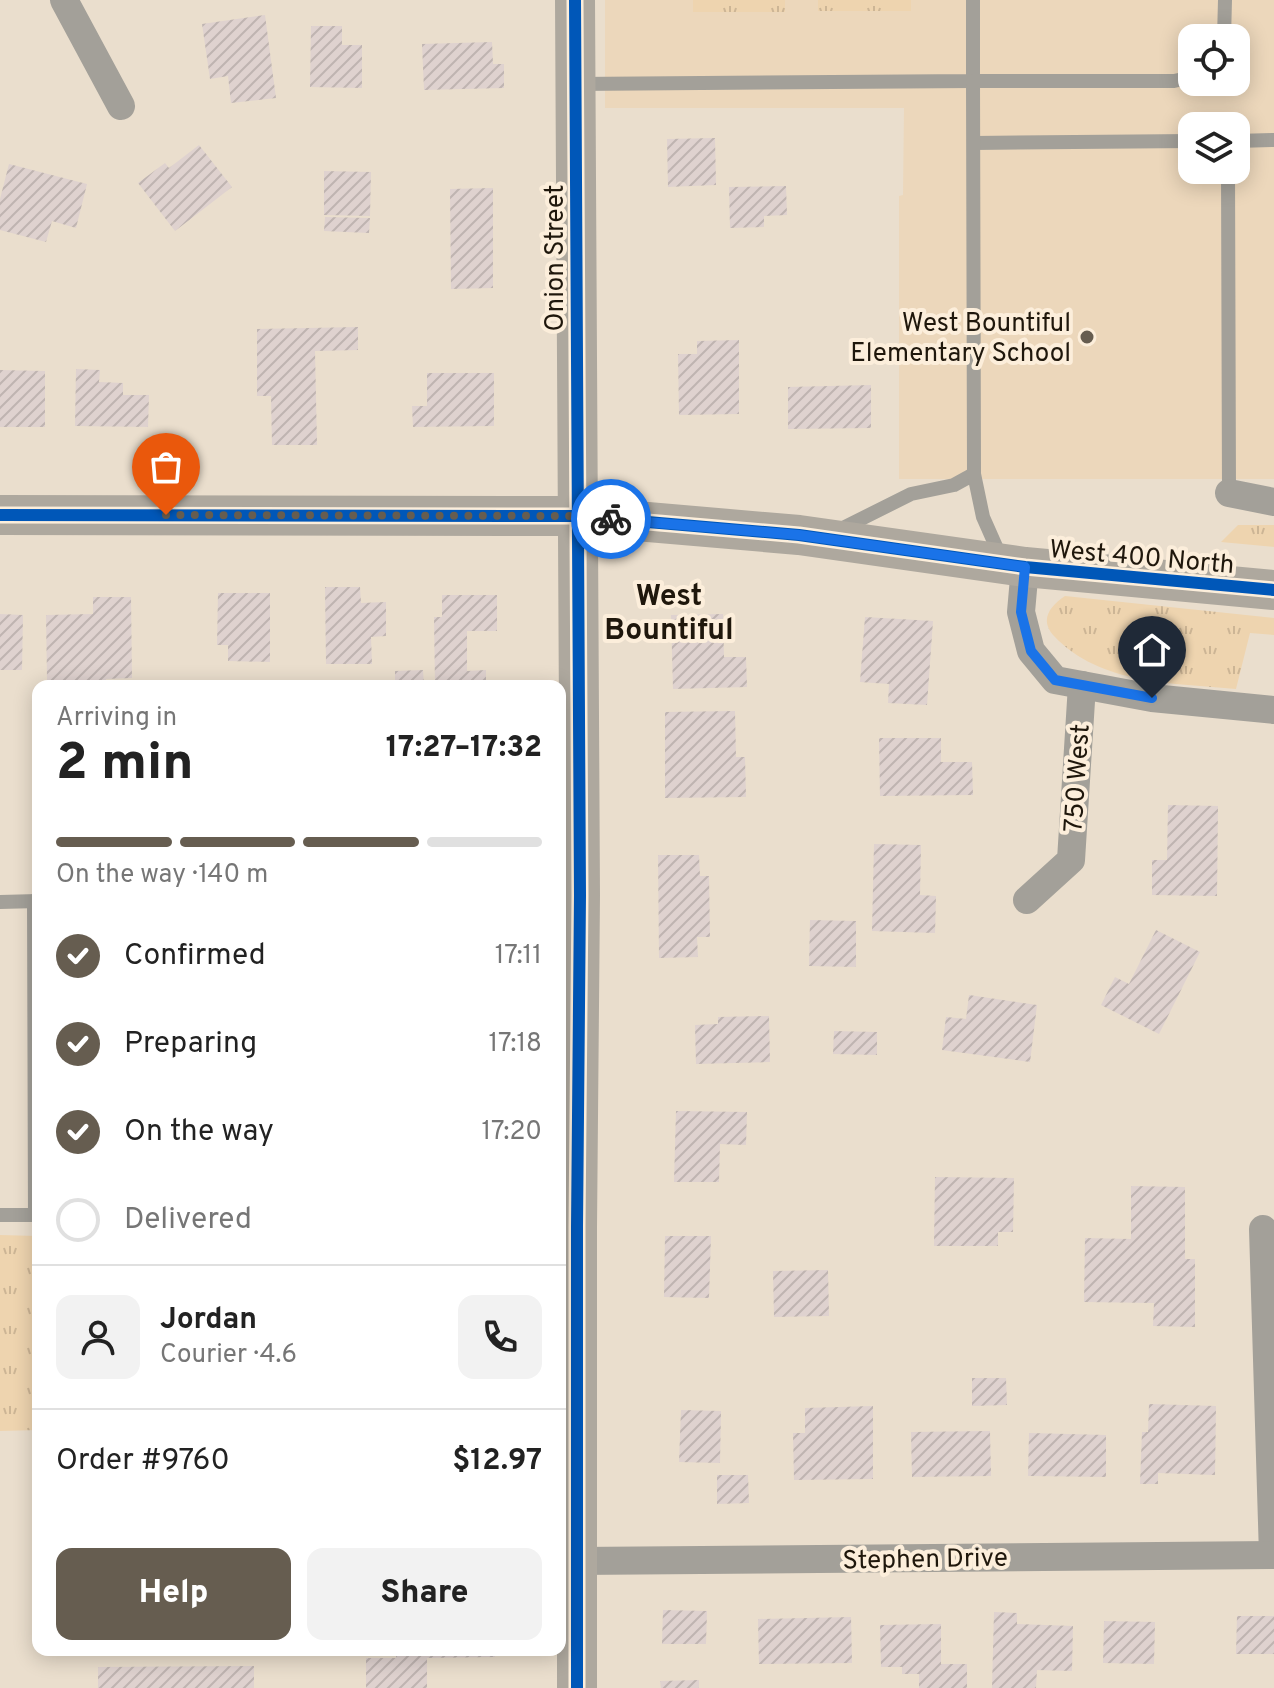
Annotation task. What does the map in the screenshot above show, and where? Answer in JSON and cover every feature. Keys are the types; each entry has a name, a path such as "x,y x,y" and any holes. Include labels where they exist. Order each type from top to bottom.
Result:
{"street":[{"path":"64,0 121,106"},
{"name":"Onion Street","path":"575,0 578,516 568,1227 577,1561 577,1688"},
{"path":"1229,493 1274,502"},
{"name":"West 400 North","path":"0,515 578,516 821,538 1014,566 1274,590"},
{"path":"1014,566 1031,651 1055,680 1152,698 1274,710"},
{"name":"750 West","path":"1027,900 1071,860 1082,685"},
{"path":"1263,1229 1273,1555"},
{"name":"Stephen Drive","path":"577,1561 1273,1555"}],"lane":[{"path":"973,0 974,474 983,517 1014,566"},
{"path":"1224,24 1225,0"},
{"path":"576,84 1178,80"},
{"path":"1250,141 1274,140"},
{"path":"974,143 1178,141"},
{"path":"1228,184 1229,493"},
{"path":"821,538 911,494 954,485 974,474"},
{"path":"0,902 32,901"},
{"path":"0,1215 32,1215"}],"shaded area":[{"name":"West Bountiful Elementary School","path":"605,0 1274,0 1274,479 899,479 899,196 903,195 904,108 605,108"}],"green space":[{"path":"693,0 785,0 785,12 693,12"},
{"path":"818,0 911,0 911,11 818,11"},
{"path":"1238,525 1274,525 1274,547 1221,542"},
{"path":"1065,596 1274,618 1274,635 1250,633 1236,689 1139,679 1093,664 1072,652 1054,636 1047,624 1048,614"},
{"path":"0,1235 32,1236 32,1430 0,1431"}],"building":[{"path":"265,15 276,98 231,103 228,76 210,79 202,24"},
{"path":"311,26 342,26 342,45 362,45 362,88 310,87"},
{"path":"492,42 493,64 504,64 504,88 424,90 422,44"},
{"path":"715,138 716,185 668,187 667,139"},
{"path":"199,145 232,187 175,231 138,183 165,163 169,168"},
{"path":"9,164 87,184 76,228 52,221 46,242 0,230 0,199"},
{"path":"324,171 371,172 370,216 324,215"},
{"path":"786,186 787,215 764,216 764,227 730,228 729,187"},
{"path":"493,188 493,288 451,289 450,189"},
{"path":"325,217 370,218 369,233 324,231"},
{"path":"358,327 358,350 315,351 317,445 272,445 271,396 257,396 257,329"},
{"path":"739,340 739,414 679,415 678,354 697,354 697,341"},
{"path":"76,369 100,370 99,382 123,383 123,395 149,395 148,427 75,426"},
{"path":"0,370 45,371 45,427 0,427"},
{"path":"427,373 494,373 494,426 413,427 412,406 427,406"},
{"path":"871,385 871,428 788,429 788,387"},
{"path":"325,587 360,587 361,603 386,602 386,636 371,637 372,664 326,664"},
{"path":"218,593 270,593 270,662 228,661 228,645 217,645"},
{"path":"442,595 497,595 497,631 467,631 467,671 486,670 486,680 435,680 434,617 442,617"},
{"path":"93,597 131,597 132,678 47,680 46,615 93,614"},
{"path":"0,614 23,615 22,670 0,670"},
{"path":"723,614 724,657 746,657 747,687 673,689 671,615"},
{"path":"865,617 933,621 927,705 888,703 889,684 860,682"},
{"path":"423,670 424,680 395,680 395,671"},
{"path":"735,711 736,757 745,757 746,797 665,798 665,712"},
{"path":"879,738 941,738 941,762 972,762 973,795 880,796"},
{"path":"1168,805 1218,806 1217,896 1152,895 1152,860 1167,860"},
{"path":"874,844 921,845 920,895 936,896 935,933 872,931"},
{"path":"658,855 699,855 700,876 709,876 710,937 697,937 698,957 659,958"},
{"path":"810,920 856,921 856,967 809,966"},
{"path":"1156,930 1200,952 1159,1034 1101,1005 1115,977 1129,984"},
{"path":"969,995 1037,1005 1030,1062 942,1050 946,1017 966,1019"},
{"path":"769,1016 770,1062 696,1064 695,1025 718,1024 718,1017"},
{"path":"834,1031 877,1032 877,1055 833,1054"},
{"path":"676,1111 747,1112 746,1145 720,1144 719,1182 674,1182"},
{"path":"935,1177 1014,1178 1013,1232 998,1232 998,1246 934,1246"},
{"path":"1131,1186 1185,1187 1185,1259 1195,1259 1195,1327 1153,1326 1154,1303 1084,1302 1085,1238 1131,1239"},
{"path":"665,1236 711,1236 709,1298 664,1297"},
{"path":"828,1270 829,1316 774,1317 773,1271"},
{"path":"972,1378 1006,1378 1007,1405 972,1406"},
{"path":"1149,1404 1216,1406 1215,1475 1158,1473 1158,1484 1140,1484 1142,1432 1148,1432"},
{"path":"873,1406 873,1479 794,1480 793,1433 805,1433 805,1408"},
{"path":"681,1410 721,1411 720,1463 679,1462"},
{"path":"990,1431 991,1476 912,1477 911,1432"},
{"path":"1029,1433 1106,1435 1106,1477 1028,1476"},
{"path":"717,1475 748,1475 749,1503 717,1504"},
{"path":"663,1610 707,1611 706,1644 662,1644"},
{"path":"994,1612 1017,1613 1017,1624 1073,1626 1072,1671 1037,1670 1036,1688 992,1688"},
{"path":"1237,1616 1274,1616 1274,1654 1236,1654"},
{"path":"851,1617 852,1663 759,1664 758,1619"},
{"path":"1104,1621 1155,1622 1154,1664 1103,1663"},
{"path":"941,1624 941,1664 967,1664 967,1688 919,1688 919,1674 902,1674 902,1667 881,1667 880,1625"},
{"path":"495,1656 427,1658 427,1688 366,1688 366,1658"},
{"path":"254,1666 254,1688 98,1688 98,1667"},
{"path":"699,1680 699,1688 661,1688 660,1681"}],"cycle path":[{"path":"575,0 580,895 577,1688"},
{"path":"0,515 578,516 799,535 1025,567 1274,590"}],"way so far":[{"path":"166,515 578,516 611,519"}],"place":[{"name":"West Bountiful Elementary School","path":"1087,337"}],"district":[{"name":"West Bountiful","path":"669,612"}],"route":[{"path":"611,519 799,535 1025,567 1021,612 1031,651 1055,680 1152,698"}]}
